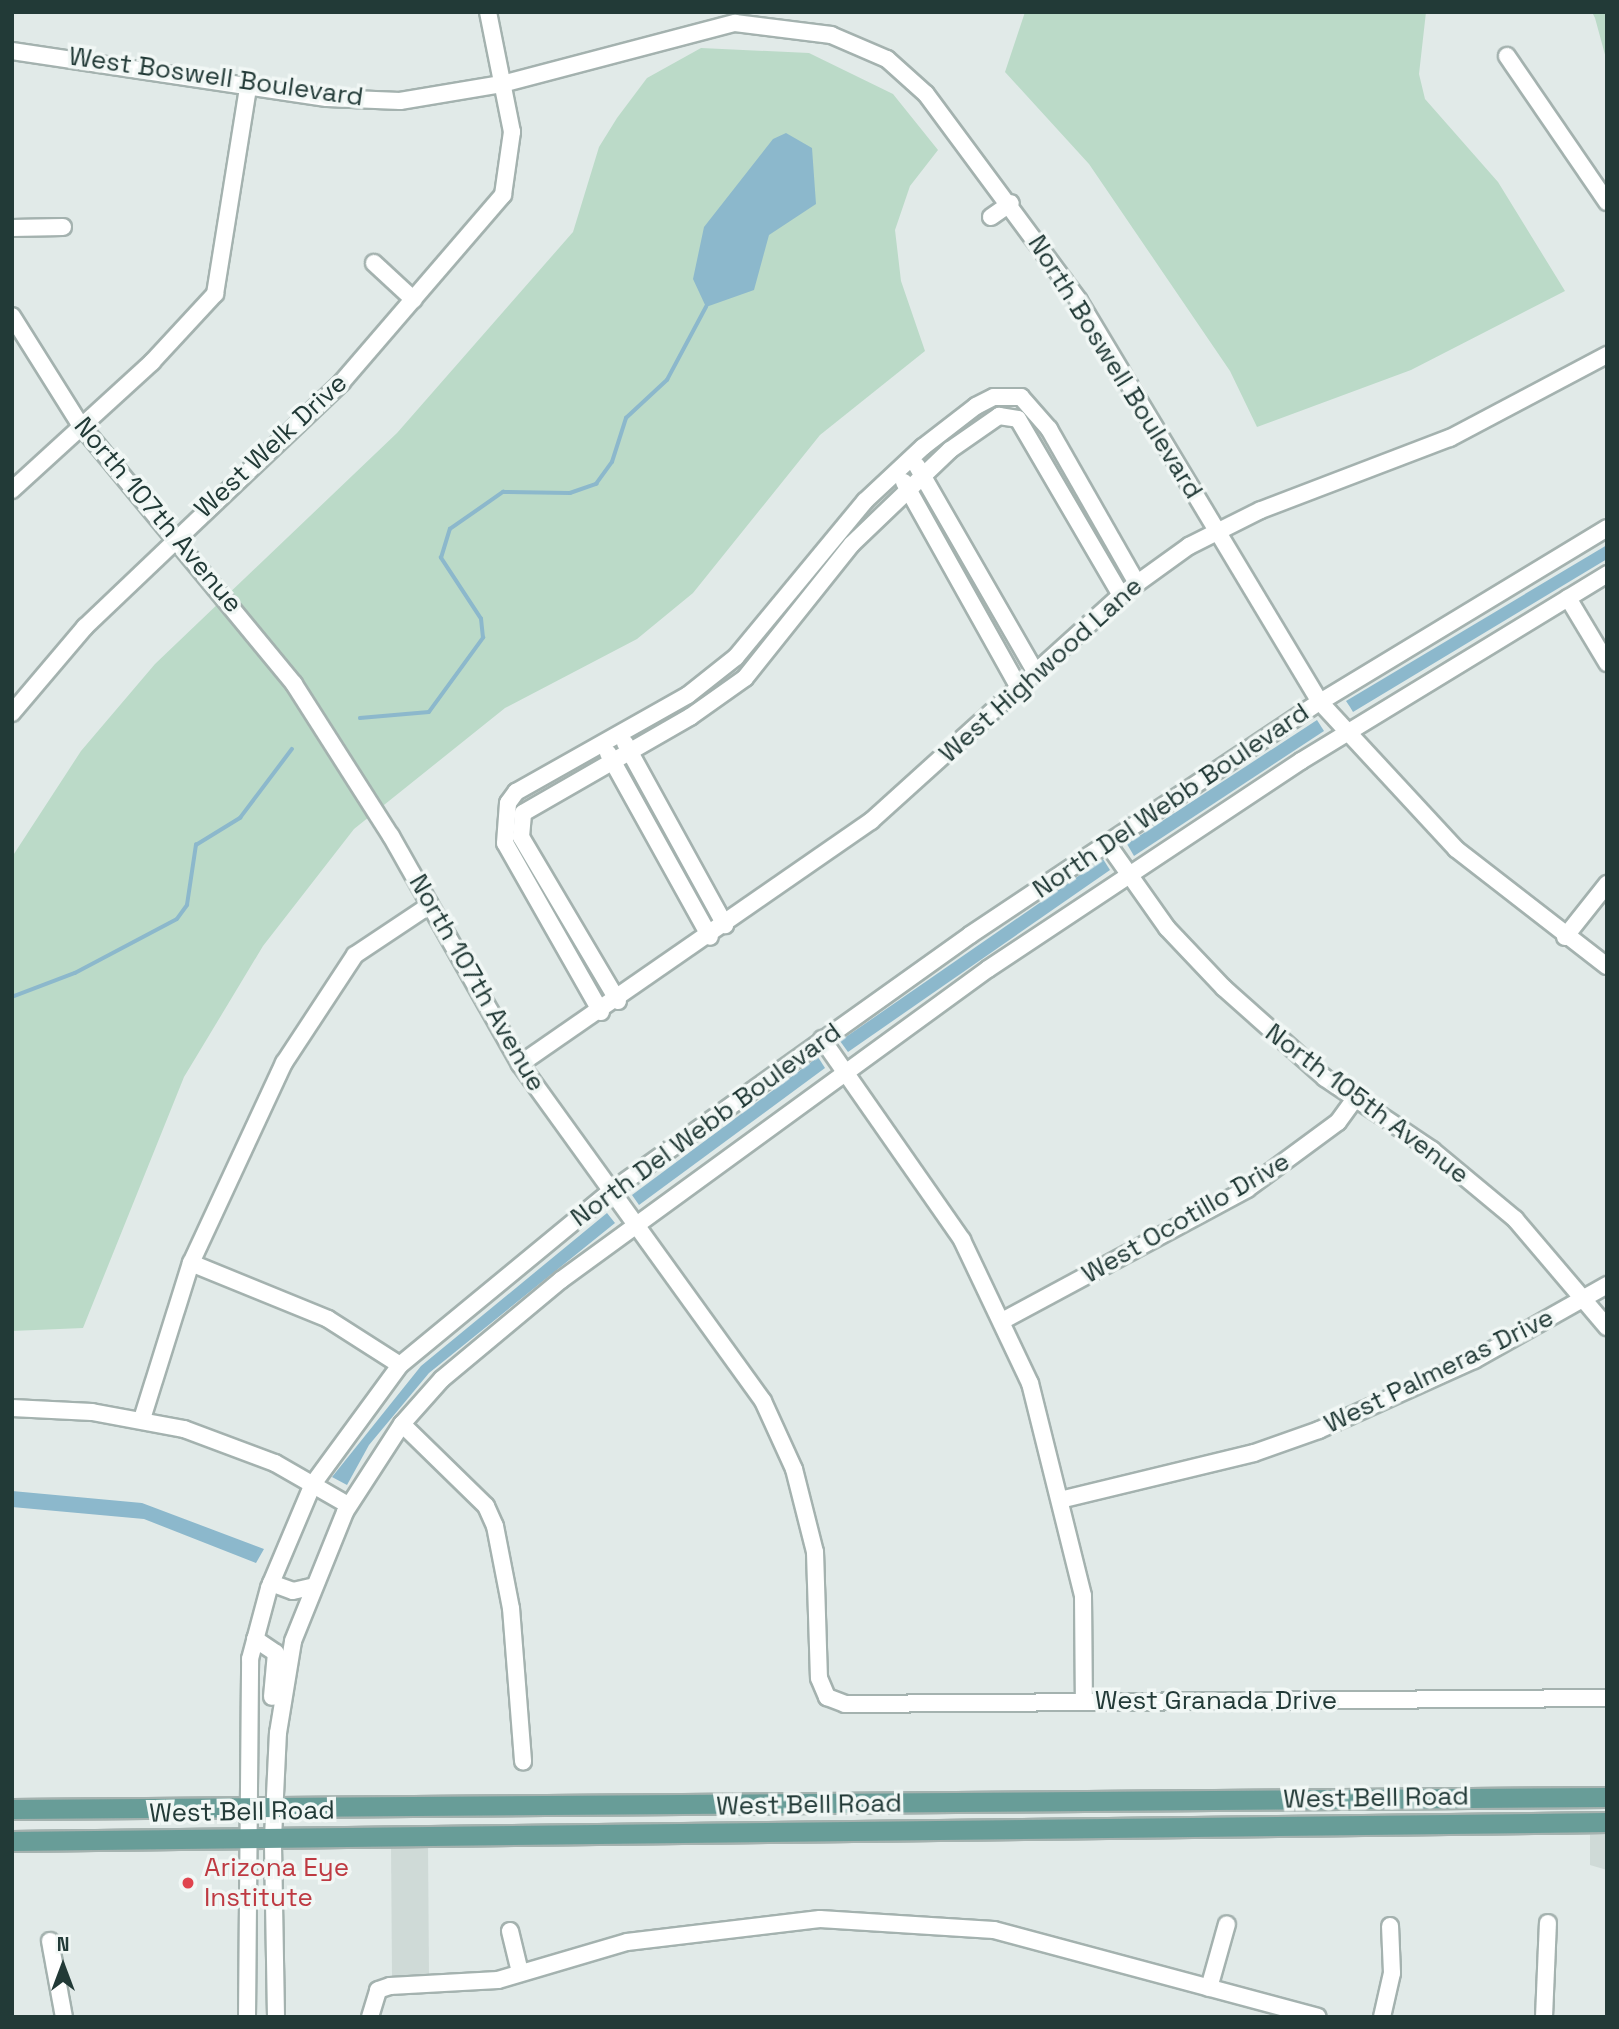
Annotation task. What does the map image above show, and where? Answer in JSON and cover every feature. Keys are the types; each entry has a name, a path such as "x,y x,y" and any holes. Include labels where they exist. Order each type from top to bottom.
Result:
{"main road":[{"name":"West Bell Road","path":"12,1809 1607,1797"},
{"name":"West Bell Road","path":"12,1841 1607,1822"}],"street":[{"name":"West Welk Drive","path":"12,713 85,627 177,535 342,382 503,195 512,132 488,12"},
{"name":"North Boswell Boulevard","path":"502,84 735,23 831,36 887,59 926,94 1010,204 1093,324 1320,702 1345,732 1457,849 1565,937 1607,966"},
{"name":"West Boswell Boulevard","path":"12,51 248,88 400,101 502,84"},
{"path":"1507,56 1607,202"},
{"path":"12,490 79,423 152,362 215,294 248,88"},
{"path":"991,218 1010,204"},
{"path":"12,228 63,227"},
{"path":"374,262 414,300"},
{"name":"North 107th Avenue","path":"12,316 79,423 177,535 294,684 430,905 520,1064 610,1192 742,1369 794,1469 816,1552 819,1678 827,1697"},
{"name":"West Highwood Lane","path":"520,1064 618,1001 871,821 1121,595 1216,531 1450,438 1607,355"},
{"path":"601,1012 502,829 516,792 688,695 736,657 846,522 912,457 976,406 994,397 1021,397 1049,429 1137,583"},
{"path":"618,1001 522,837 521,825 530,807 629,751 745,678 852,544 922,474 999,416 1018,419 1121,595"},
{"path":"912,457 1036,673"},
{"path":"897,471 1019,688"},
{"name":"North Del Webb Boulevard","path":"247,2017 244,1839 255,1639 271,1583 313,1484 400,1365 610,1192 822,1039 1107,843 1320,702 1607,528"},
{"name":"North Del Webb Boulevard","path":"276,2017 272,1838 277,1806 278,1733 291,1650 311,1587 348,1505 402,1424 492,1335 844,1071 1128,873 1345,732 1607,574"},
{"path":"1568,598 1607,663"},
{"path":"620,733 725,925"},
{"path":"602,742 710,937"},
{"name":"North 105th Avenue","path":"1107,843 1167,928 1224,988 1355,1099 1432,1150 1515,1219 1587,1297 1607,1326"},
{"path":"1565,937 1607,884"},
{"path":"142,1419 191,1263 252,1123 327,991 373,939 430,905"},
{"path":"822,1039 950,1220 1004,1320 1030,1383 1064,1499 1083,1596 1084,1702"},
{"name":"West Ocotillo Drive","path":"1004,1320 1247,1189 1338,1122 1355,1099"},
{"path":"191,1263 328,1319 400,1365"},
{"name":"West Palmeras Drive","path":"1064,1499 1254,1453 1319,1430 1474,1360 1607,1285"},
{"path":"12,1408 142,1419 245,1450 348,1505"},
{"path":"402,1424 486,1506 495,1526 511,1608 523,1762"},
{"path":"271,1583 293,1591 311,1587"},
{"path":"255,1639 276,1653 271,1704 278,1733"},
{"name":"West Granada Drive","path":"827,1697 845,1704 1607,1698"},
{"path":"370,2017 377,1990 390,1986 498,1980 627,1942 820,1919 994,1930 1318,2017"},
{"path":"1544,2017 1548,1923"},
{"path":"1209,1988 1227,1924"},
{"path":"1382,2017 1392,1973 1390,1926"},
{"path":"510,1931 520,1972"},
{"path":"50,1941 64,2017"}],"shaded area":[{"path":"1590,1832 1607,1832 1607,1870 1590,1865"},
{"path":"391,1845 428,1845 429,1975 392,1976"}],"green space":[{"path":"1025,12 1426,12 1419,74 1425,99 1498,182 1565,291 1411,370 1257,427 1230,371 1089,164 1005,72"},
{"path":"1592,12 1607,12 1607,62 1595,18"},
{"path":"701,48 809,53 893,94 938,150 910,186 895,230 901,281 925,351 820,435 693,593 637,639 505,708 354,829 263,946 184,1077 83,1328 12,1331 12,857 81,751 155,664 397,433 573,232 599,147 617,118 647,78"}],"water":[{"path":"786,133 812,148 816,204 769,235 754,290 706,307 693,279 704,227 773,139"},
{"path":"1607,545 1607,559 1353,712 1346,701"},
{"path":"1317,720 1324,731 1134,856 1127,844"},
{"path":"1103,859 1110,870 848,1052 840,1041"},
{"path":"818,1057 825,1068 639,1205 632,1195"},
{"path":"607,1213 615,1223 429,1373 369,1445 347,1485 332,1477 421,1366"},
{"path":"12,1491 142,1503 264,1549 256,1563 144,1519 12,1507"}],"waterway":[{"path":"360,718 429,712 483,638 481,619 441,558 450,529 503,492 570,493 596,484 612,462 626,418 667,380 706,307"},
{"path":"12,997 75,973 177,919 187,905 196,845 240,818 292,749"}],"place":[{"name":"Arizona Eye Institute","path":"188,1883"}]}
